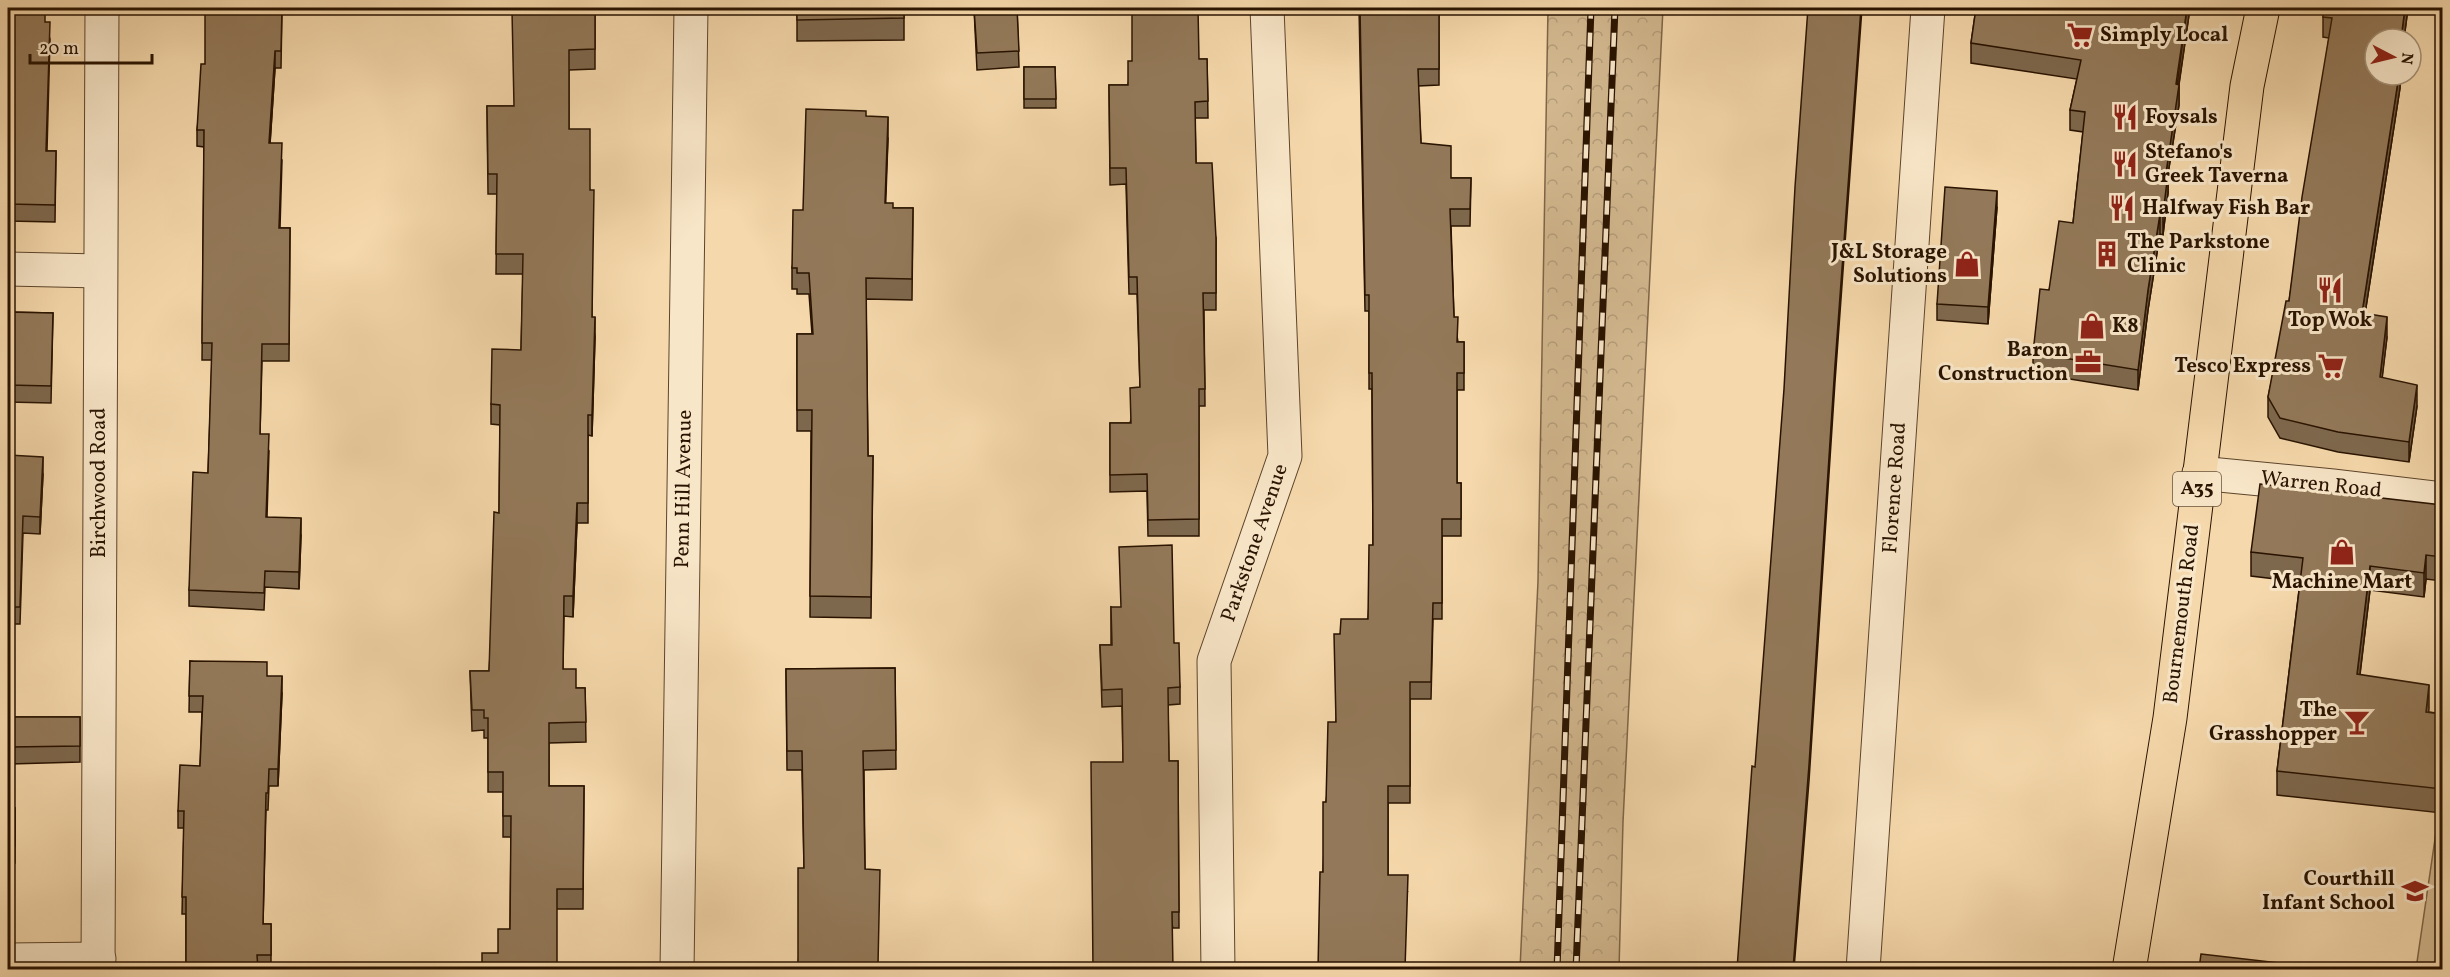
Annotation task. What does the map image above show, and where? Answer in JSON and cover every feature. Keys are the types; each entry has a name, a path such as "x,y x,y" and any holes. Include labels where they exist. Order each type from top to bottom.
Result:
{"highway":[{"name":"Bournemouth Road","path":"2129,969 2170,717 2247,86 2263,8"}],"street":[{"name":"Birchwood Road","path":"8,960 99,964 102,8"},
{"name":"Penn Hill Avenue","path":"677,969 691,8"},
{"name":"Parkstone Avenue","path":"1218,969 1214,661 1285,456 1267,8"},
{"name":"Florence Road","path":"1863,969 1928,8"},
{"path":"8,269 100,271"},
{"name":"Warren Road","path":"2199,473 2442,499"}],"green space":[{"path":"1548,8 1663,8 1623,822 1619,969 1520,969 1538,581"},
{"path":"2436,832 2442,833 2442,969 2416,969"}],"building":[{"path":"8,8 45,8 45,22 50,22 46,151 56,151 55,205 8,204"},
{"path":"205,8 282,8 281,51 275,51 269,143 282,143 279,228 290,228 289,344 262,344 260,434 269,434 266,517 301,518 299,572 265,571 264,593 189,590 193,472 208,473 212,343 202,343 204,130 197,130 201,64 205,64"},
{"path":"797,8 904,8 904,18 797,20"},
{"path":"974,8 1017,8 1019,51 977,53"},
{"path":"1132,8 1198,8 1199,59 1207,59 1208,101 1195,102 1196,163 1212,163 1216,293 1203,293 1205,389 1199,389 1199,519 1148,520 1147,474 1110,475 1110,423 1131,423 1130,388 1140,387 1137,277 1129,277 1126,168 1110,168 1109,85 1128,85 1128,61 1132,61"},
{"path":"1360,8 1439,8 1439,69 1418,69 1421,143 1451,146 1451,178 1471,178 1470,209 1450,209 1454,317 1458,317 1457,342 1464,342 1464,373 1457,373 1457,483 1461,483 1461,519 1442,519 1442,603 1433,603 1431,682 1410,682 1410,786 1388,786 1388,875 1408,875 1405,969 1318,969 1320,872 1323,872 1323,802 1326,802 1328,722 1336,722 1334,634 1340,634 1341,619 1368,619 1369,545 1373,545 1372,373 1369,373 1369,295 1365,295"},
{"path":"1808,8 1861,8 1809,765 1793,969 1737,969 1784,389"},
{"path":"1976,8 2187,8 2176,84 2179,85 2166,173 2168,173 2163,214 2160,214 2138,370 2033,353 2040,289 2049,290 2059,221 2073,223 2085,112 2070,110 2081,60 1971,43"},
{"path":"2324,8 2405,8 2403,27 2363,27 2363,87 2397,87 2362,313 2387,317 2380,377 2417,385 2409,442 2338,432 2280,418 2268,397 2286,301 2289,301 2302,197 2332,18 2323,17"},
{"path":"595,9 595,49 569,50 569,129 590,129 590,190 594,190 592,317 595,317 592,415 588,415 588,503 577,503 573,596 564,596 563,669 576,669 576,688 585,688 586,722 549,723 549,786 584,786 583,889 557,889 557,969 482,969 482,953 498,953 498,929 510,929 511,816 503,816 503,772 488,772 488,718 484,718 484,710 472,710 470,671 489,671 494,512 499,513 500,405 491,404 492,349 521,350 523,254 496,254 497,174 488,174 487,106 514,106 512,11"},
{"path":"1024,67 1055,67 1056,99 1024,99"},
{"path":"806,109 866,111 866,116 888,117 885,203 893,203 893,208 913,208 912,279 866,278 868,456 873,456 871,597 810,596 812,410 797,410 797,334 813,334 809,273 797,273 797,268 792,268 793,210 803,210"},
{"name":"J&L Storage Solutions","path":"1945,187 1997,191 1988,307 1937,304"},
{"path":"8,312 53,313 51,386 8,385"},
{"path":"8,455 43,457 40,517 23,516 20,607 14,607 11,717 80,717 80,746 10,747 9,808 15,808 15,846 8,846"},
{"path":"2260,484 2442,505 2442,557 2426,555 2424,573 2370,566 2357,674 2429,685 2426,712 2442,714 2442,789 2277,771 2303,558 2251,552"},
{"path":"1172,545 1174,643 1179,643 1180,687 1168,688 1169,761 1178,761 1179,912 1172,912 1173,969 1093,969 1091,762 1123,762 1122,689 1102,690 1100,645 1112,645 1111,607 1121,607 1119,547"},
{"path":"190,661 267,662 267,676 282,676 278,769 269,769 268,793 266,793 263,924 271,924 271,955 257,955 258,969 186,969 186,897 182,897 184,811 178,811 180,765 200,766 203,696 189,696"},
{"path":"895,668 896,750 863,751 865,869 880,870 878,965 884,965 884,969 798,969 798,868 804,868 802,751 787,751 786,669"},
{"path":"2201,954 2331,969 2199,969"}],"railway":[{"path":"1557,970 1591,8"},
{"path":"1576,970 1615,8"}],"place":[{"name":"Simply Local","path":"2080,35"},
{"name":"Foysals","path":"2125,117"},
{"name":"Stefano's Greek Taverna","path":"2125,164"},
{"name":"Halfway Fish Bar","path":"2122,208"},
{"name":"The Parkstone Clinic","path":"2107,254"},
{"name":"J&L Storage Solutions","path":"1967,264"},
{"name":"Top Wok","path":"2330,290"},
{"name":"K8","path":"2092,326"},
{"name":"Baron Construction","path":"2088,362"},
{"name":"Tesco Express","path":"2331,366"},
{"name":"Machine Mart","path":"2342,552"},
{"name":"The Grasshopper","path":"2357,722"},
{"name":"Courthill Infant School","path":"2415,891"}]}
